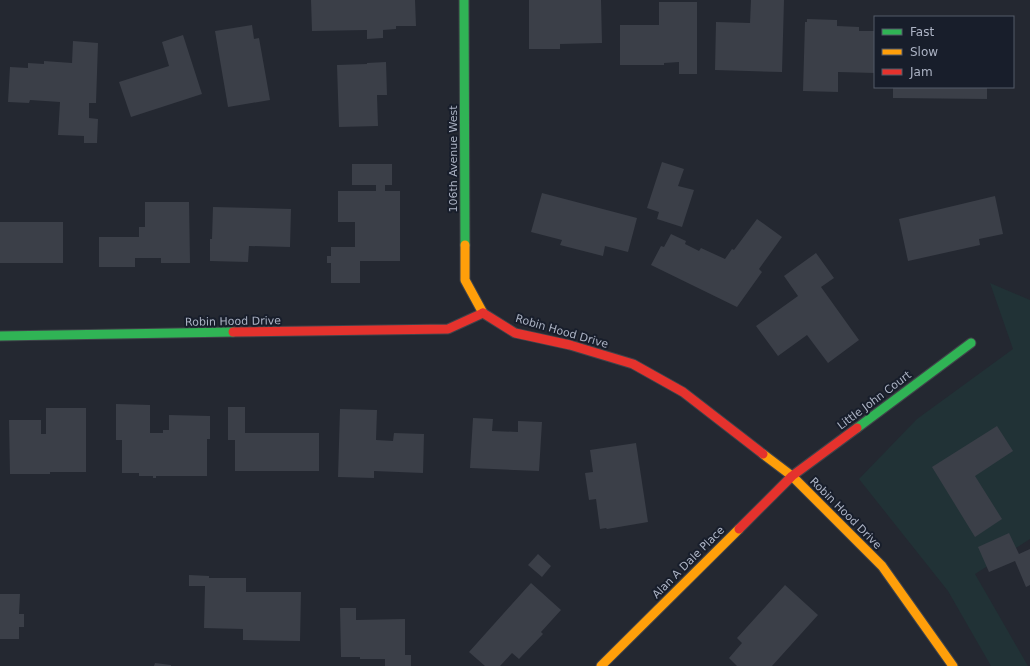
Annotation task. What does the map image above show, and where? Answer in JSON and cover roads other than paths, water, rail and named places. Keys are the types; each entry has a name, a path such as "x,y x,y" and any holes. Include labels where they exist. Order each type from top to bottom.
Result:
{"street":[{"name":"106th Avenue West","path":"464,0 466,280 483,313"},
{"name":"Robin Hood Drive","path":"0,336 448,329 483,313 515,333 570,345 632,364 683,392 792,476 882,566 953,666"},
{"name":"Little John Court","path":"792,476 971,343"},
{"name":"Alan A Dale Place","path":"601,666 792,476"}]}
